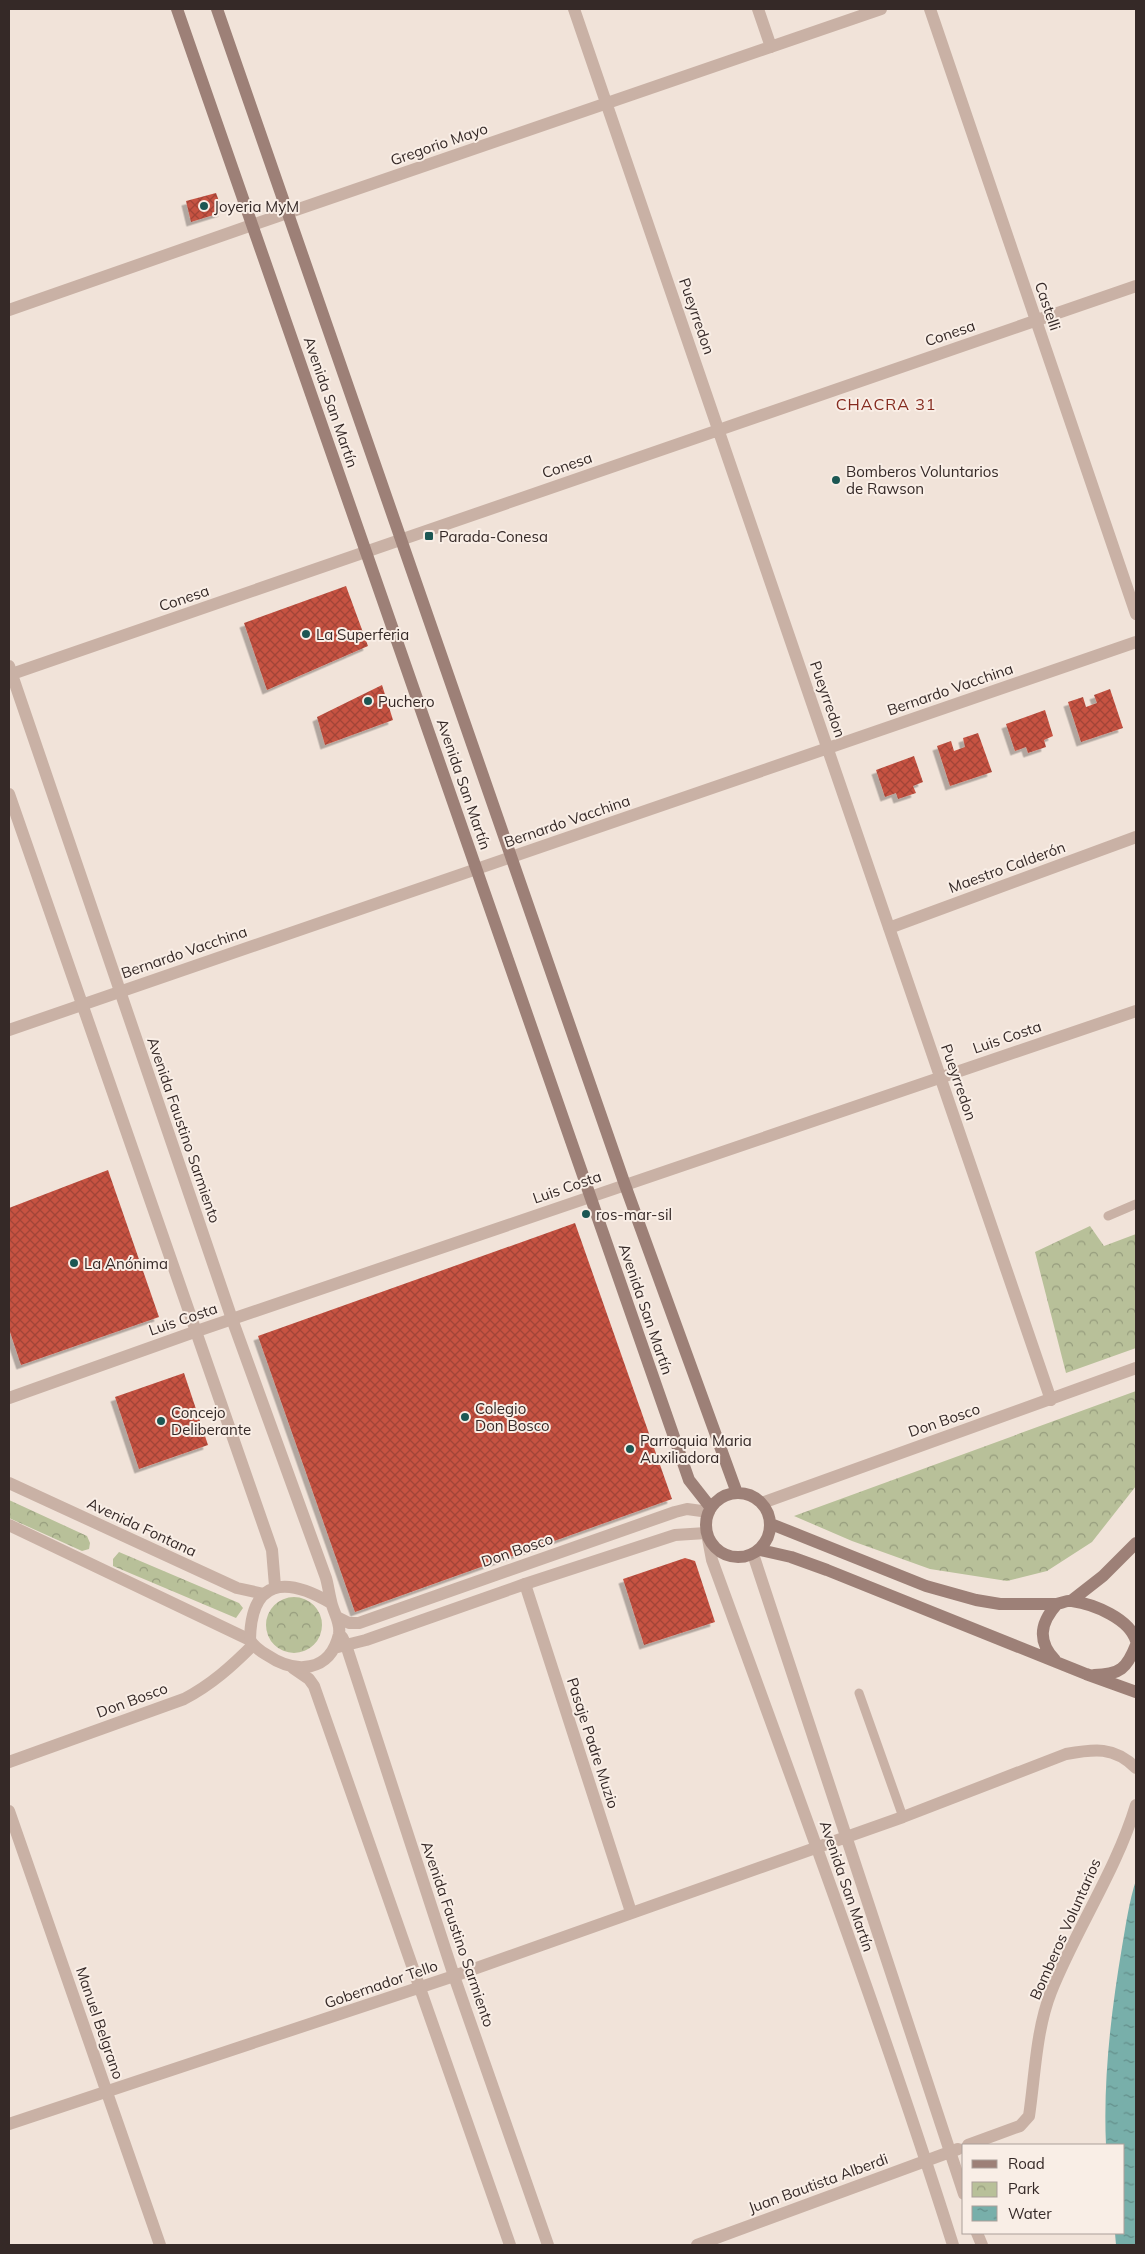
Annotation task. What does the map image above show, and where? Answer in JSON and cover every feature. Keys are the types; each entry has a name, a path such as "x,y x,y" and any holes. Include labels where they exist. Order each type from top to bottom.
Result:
{"main road":[{"name":"Avenida San Martín","path":"177,9 689,1480 710,1510 706,1519 707,1536"},
{"name":"Avenida San Martín","path":"216,9 625,1185 737,1493"},
{"path":"707,1536 718,1551 725,1556 744,1558 756,1552 769,1534 769,1517 762,1503 755,1497 737,1493 719,1499 710,1510"},
{"path":"770,1524 926,1586 976,1600 1017,1605 1057,1604 1071,1601 1103,1576 1136,1543"},
{"path":"756,1552 827,1570 1086,1674 1136,1692"},
{"path":"1071,1601 1102,1611 1116,1618 1128,1627 1136,1638 1130,1660 1125,1667 1115,1672 1086,1674"},
{"path":"1057,1604 1046,1619 1042,1641 1048,1652 1057,1661"}],"street":[{"name":"Pueyrredon","path":"574,9 1051,1400"},
{"path":"758,9 771,47"},
{"name":"Gregorio Mayo","path":"9,310 252,224 881,9"},
{"name":"Castelli","path":"930,9 1136,614"},
{"name":"Conesa","path":"10,672 366,552 1136,286"},
{"name":"Bernardo Vacchina","path":"9,1030 1136,642"},
{"name":"Avenida Faustino Sarmiento","path":"10,672 232,1319 326,1578 331,1602 337,1617 340,1646 548,2245"},
{"path":"9,794 272,1550 275,1586"},
{"name":"Maestro Calderón","path":"889,928 1136,837"},
{"name":"Luis Costa","path":"9,1398 197,1331 1136,1011"},
{"name":"Don Bosco","path":"762,1503 1136,1368"},
{"name":"Avenida Fontana","path":"9,1483 237,1588 264,1594"},
{"name":"Don Bosco","path":"337,1617 349,1623 359,1623 675,1512 687,1509 710,1510"},
{"path":"9,1525 252,1642 272,1659 294,1668 309,1679 314,1686 510,2245"},
{"path":"340,1646 366,1640 525,1584 675,1535 707,1536"},
{"name":"Avenida San Martín","path":"707,1536 712,1560 817,1848 926,2161 953,2245"},
{"name":"Avenida San Martín","path":"756,1552 846,1838 962,2188"},
{"name":"Pasaje Padre Muzio","path":"525,1584 631,1912"},
{"path":"252,1642 252,1615 264,1594 275,1586 299,1588 331,1602"},
{"name":"Don Bosco","path":"9,1762 184,1699 206,1688 229,1669 252,1642"},
{"name":"Avenida Faustino Sarmiento","path":"294,1668 314,1666 325,1660 340,1646"},
{"name":"Gobernador Tello","path":"9,2124 454,1976 631,1912 846,1838 1066,1754 1091,1749 1114,1752 1128,1759 1136,1768"},
{"name":"Bomberos Voluntarios","path":"971,2144 1020,2126 1029,2116 1041,2030 1050,1994 1109,1870 1136,1805"},
{"name":"Manuel Belgrano","path":"9,1811 160,2245"},
{"name":"Juan Bautista Alberdi","path":"697,2245 962,2148"}],"lane":[{"path":"1108,1216 1136,1204"},
{"path":"859,1693 903,1817"}],"green space":[{"path":"1090,1226 1104,1246 1136,1234 1136,1348 1066,1373 1035,1252"},
{"path":"1136,1391 1136,1486 1092,1542 1047,1571 1007,1581 930,1569 852,1541 794,1516"},
{"path":"9,1500 87,1536 90,1543 89,1549 82,1551 9,1518"},
{"path":"119,1552 239,1603 243,1608 236,1618 113,1566 113,1559"},
{"path":"294,1597 305,1599 314,1605 320,1614 322,1625 320,1636 314,1645 305,1651 294,1653 283,1651 274,1645 268,1636 266,1625 268,1614 274,1605 283,1599"}],"water":[{"path":"1136,1880 1136,2245 1116,2245 1115,2234 1125,2234 1125,2144 1106,2144 1107,2071 1111,2021 1131,1897"}],"building":[{"name":"Joyeria MyM","path":"216,193 223,212 191,222 186,201"},
{"name":"La Superferia","path":"346,586 368,646 267,690 244,623"},
{"name":"Puchero","path":"382,685 393,720 325,745 317,717"},
{"path":"1110,689 1123,728 1081,742 1068,702 1083,697 1086,707 1097,703 1094,695"},
{"path":"1045,710 1053,736 1044,740 1046,747 1028,753 1026,747 1015,751 1006,724"},
{"path":"978,733 992,772 950,786 937,746 951,741 954,751 965,747 963,738"},
{"path":"914,756 923,782 913,786 916,793 898,799 896,793 885,797 876,770"},
{"name":"La Anónima","path":"108,1170 159,1317 21,1365 9,1329 9,1208"},
{"name":"Colegio Don Bosco","path":"575,1223 672,1499 355,1612 258,1336"},
{"name":"Concejo Deliberante","path":"184,1373 208,1445 139,1469 115,1397"},
{"path":"685,1558 695,1561 715,1622 644,1645 623,1579"}],"place":[{"name":"Joyeria MyM","path":"204,206"},
{"name":"Bomberos Voluntarios de Rawson","path":"836,480"},
{"name":"Parada-Conesa","path":"429,536"},
{"name":"La Superferia","path":"306,634"},
{"name":"Puchero","path":"368,701"},
{"name":"ros-mar-sil","path":"586,1214"},
{"name":"La Anónima","path":"74,1263"},
{"name":"Colegio Don Bosco","path":"465,1417"},
{"name":"Concejo Deliberante","path":"161,1421"},
{"name":"Parroquia Maria Auxiliadora","path":"630,1449"}],"district":[{"name":"CHACRA 31","path":"886,404"}]}
